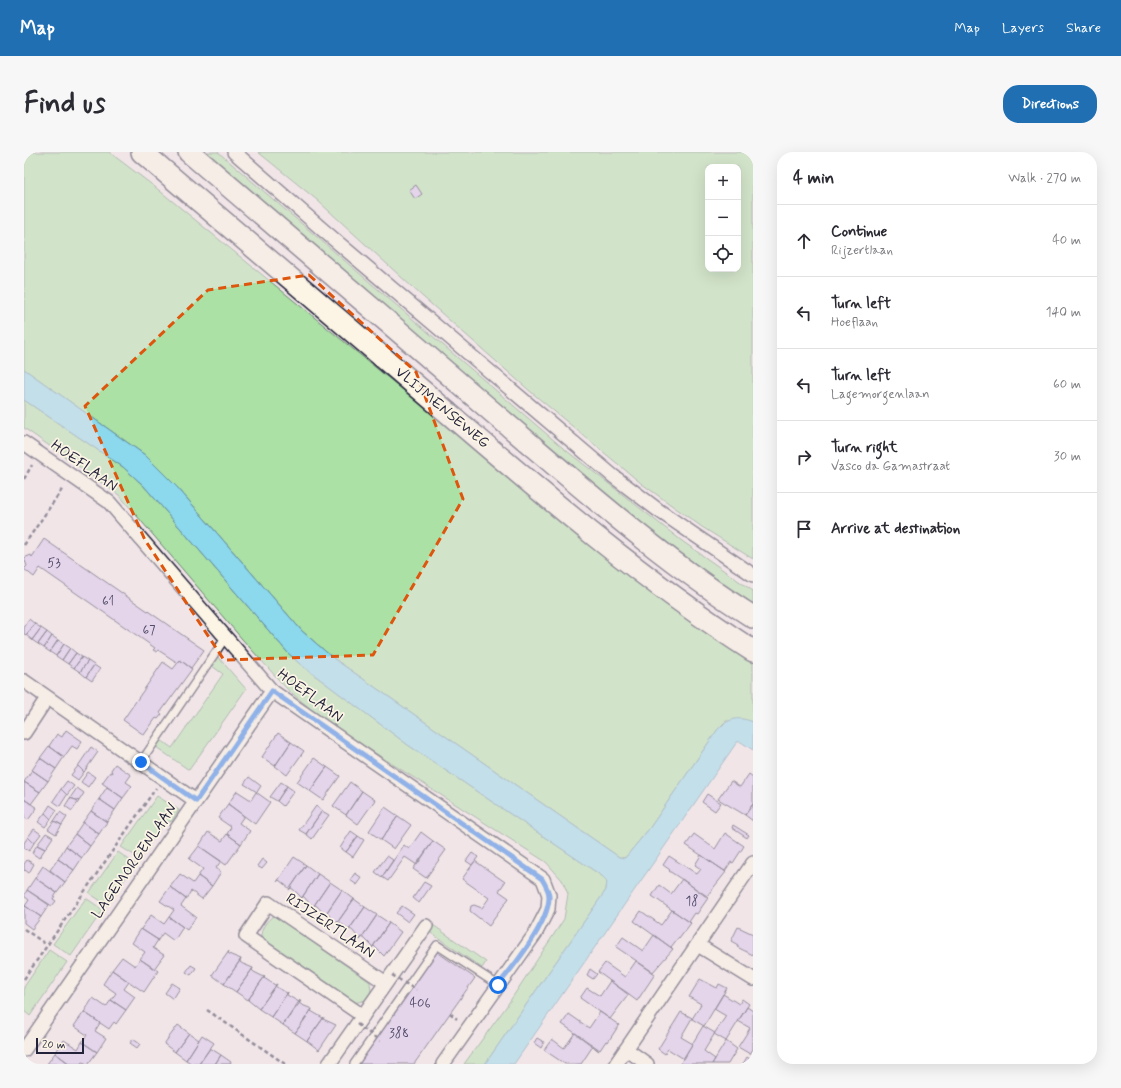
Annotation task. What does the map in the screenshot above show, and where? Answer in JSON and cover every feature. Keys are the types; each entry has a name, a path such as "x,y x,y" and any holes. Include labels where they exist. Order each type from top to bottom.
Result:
{"main road":[{"name":"VLIJMENSEWEG","path":"142,152 510,466 622,559 705,620 753,651"},
{"name":"VLIJMENSEWEG","path":"189,152 530,444 633,529 722,597 753,617"}],"street":[{"path":"234,152 323,230 613,476 658,510 753,575"},
{"name":"HOEFLAAN","path":"24,443 109,502 272,691 542,879 549,895 548,909 535,934 498,985"},
{"path":"24,681 196,801"},
{"name":"LAGEMORGENLAAN","path":"24,1050 272,691"},
{"path":"24,733 48,698"},
{"path":"616,1064 753,863"},
{"name":"RIJZERTLAAN","path":"360,1020 246,936 268,903 389,979"},
{"path":"329,1064 426,926"},
{"path":"698,945 753,979"},
{"path":"443,1064 498,985"},
{"path":"626,1049 647,1064"}],"lane":[{"path":"141,762 226,637"},
{"path":"354,1064 437,945 498,985"}],"path":[{"path":"24,545 71,476"},
{"path":"24,979 163,778"},
{"path":"24,929 47,945"},
{"path":"389,979 416,990"},
{"path":"207,1010 285,1064"},
{"path":"360,1020 380,1041"}],"highlighted area":[{"path":"309,275 416,372 463,499 373,655 224,660 145,540 85,406 208,290"}],"green space":[{"path":"24,152 109,152 155,187 524,489 753,661 753,722 726,721 718,729 649,829 625,858 619,857 333,658 302,631 177,487 145,455 24,369"},
{"path":"200,152 218,152 563,448 682,541 753,591 753,610 620,510"},
{"path":"258,152 753,152 753,559 702,527 642,484 531,392 423,297 317,200"},
{"path":"24,400 123,467 143,485 288,653 301,665 408,745 602,876 607,881 606,890 485,1064 464,1064 506,1007 564,919 568,894 562,880 546,862 325,721 287,689 242,639 119,495 24,428"},
{"path":"218,657 246,689 189,770 156,747 161,740 172,748 223,674 212,666"},
{"path":"157,796 179,810 172,821 163,824 139,858 121,847"},
{"path":"118,852 135,864 107,905 89,893"},
{"path":"86,898 103,910 71,956 53,944"},
{"path":"274,916 370,982 371,992 366,1000 354,1003 261,938 264,925"},
{"path":"433,925 486,962 482,968 428,931"},
{"path":"49,950 67,962 30,1016 24,1011 24,987"}],"water":[{"path":"24,369 145,455 177,487 302,631 333,658 619,857 625,858 649,829 718,729 726,722 734,719 743,719 753,722 753,750 741,742 737,742 514,1064 485,1064 606,890 607,881 602,876 408,745 301,665 288,653 143,485 123,467 24,400"}],"building":[{"path":"416,185 422,194 415,199 409,190"},
{"path":"44,539 204,650 191,668 180,660 178,663 158,650 157,652 153,650 155,648 40,568 34,577 24,569 27,566 24,558 31,555 32,557"},
{"path":"29,619 35,624 26,635 24,634 24,626"},
{"path":"35,624 41,628 32,640 26,635"},
{"path":"41,628 47,632 38,644 32,640"},
{"path":"47,632 52,636 44,648 38,644"},
{"path":"52,636 58,640 50,652 44,648"},
{"path":"58,640 64,644 56,656 50,652"},
{"path":"64,644 70,648 62,660 56,656"},
{"path":"70,648 76,653 68,664 62,660"},
{"path":"76,653 82,657 74,668 68,664"},
{"path":"82,657 88,661 80,672 74,668"},
{"path":"180,660 192,669 160,713 162,714 158,719 156,718 144,735 123,720 163,662 173,669"},
{"path":"88,661 94,665 86,677 80,672"},
{"path":"94,665 100,669 92,681 86,677"},
{"path":"66,730 82,741 77,749 72,746 64,757 49,746 57,734 62,737"},
{"path":"278,733 291,742 275,766 262,757"},
{"path":"291,742 304,751 287,775 275,766"},
{"path":"49,746 64,757 56,769 40,758"},
{"path":"91,747 98,752 84,772 78,766"},
{"path":"40,758 56,769 48,781 32,770"},
{"path":"314,758 327,767 310,791 297,782"},
{"path":"115,764 131,775 126,782 132,786 123,798 102,783 110,772 112,773 111,770"},
{"path":"78,766 84,772 78,780 71,775"},
{"path":"327,767 340,776 323,800 310,791"},
{"path":"32,770 48,781 40,792 24,782"},
{"path":"88,772 95,777 88,787 81,782"},
{"path":"749,774 753,777 753,804 745,815 718,799 731,781 740,787"},
{"path":"249,777 261,786 257,792 244,784"},
{"path":"67,781 74,786 67,795 61,789"},
{"path":"24,782 40,792 31,804 24,799"},
{"path":"281,782 287,786 277,801 270,797"},
{"path":"350,782 362,791 346,815 333,806"},
{"path":"287,786 294,791 283,806 277,801"},
{"path":"107,787 123,798 115,810 99,799"},
{"path":"77,788 84,793 79,801 70,798"},
{"path":"61,789 67,795 60,806 53,801"},
{"path":"237,791 251,800 256,792 270,802 255,824 228,804"},
{"path":"362,791 375,800 358,824 346,815"},
{"path":"707,794 721,803 715,811 702,802"},
{"path":"70,798 79,801 72,811 65,806"},
{"path":"24,799 37,808 28,820 24,817"},
{"path":"99,799 115,810 107,822 91,811"},
{"path":"228,804 244,816 239,823 250,831 241,844 227,834 231,827 218,818"},
{"path":"753,804 753,821 745,815"},
{"path":"50,805 57,810 51,819 45,813"},
{"path":"316,806 322,811 306,834 299,830"},
{"path":"385,807 398,816 381,840 369,831"},
{"path":"91,811 107,822 99,834 83,822"},
{"path":"322,811 329,815 312,839 306,834"},
{"path":"60,812 67,817 62,825 54,821"},
{"path":"45,813 51,819 45,827 38,822"},
{"path":"398,816 411,825 394,849 381,840"},
{"path":"54,821 62,825 56,834 48,829"},
{"path":"83,822 99,834 90,846 75,834"},
{"path":"733,825 749,835 747,838 732,828"},
{"path":"34,829 41,834 34,843 28,837"},
{"path":"351,831 358,836 346,852 340,848"},
{"path":"208,832 222,841 227,834 241,844 226,865 199,846"},
{"path":"421,832 433,841 417,865 405,857 388,881 382,877 404,845 409,849"},
{"path":"46,833 53,837 45,849 37,845"},
{"path":"725,833 744,846 733,863 731,862 725,871 726,872 686,845 694,834 715,849"},
{"path":"75,834 90,846 82,858 66,846"},
{"path":"358,836 364,840 353,857 346,852"},
{"path":"28,837 34,843 29,851 24,848 24,843"},
{"path":"433,841 446,850 426,878 413,869"},
{"path":"37,845 45,849 39,858 32,853"},
{"path":"66,846 82,858 74,870 58,859"},
{"path":"199,846 221,861 216,868 221,872 212,886 198,876 203,869 189,859"},
{"path":"472,853 478,857 472,865 466,861"},
{"path":"701,855 726,872 707,896 669,871 670,870 663,865 669,856 697,874 701,869 695,865"},
{"path":"387,856 393,860 382,877 375,872"},
{"path":"294,857 306,865 290,889 279,880 277,882"},
{"path":"58,859 74,870 65,882 50,870"},
{"path":"262,859 267,863 262,869 257,866"},
{"path":"27,860 34,864 29,873 25,870 24,871 24,864"},
{"path":"475,861 505,882 499,891 509,898 489,926 470,911 471,906 474,905 482,908 489,898 462,879"},
{"path":"306,865 318,874 301,899 301,897 294,890 291,888 289,890"},
{"path":"43,866 65,882 57,893 35,878"},
{"path":"355,873 362,878 357,885 350,880"},
{"path":"180,874 193,883 198,876 212,886 202,899 191,891 186,899 170,887"},
{"path":"318,874 330,882 313,907 303,896"},
{"path":"35,878 57,893 53,899 56,901 52,906 27,890"},
{"path":"682,879 708,898 697,914 695,913 689,922 652,896 659,885 671,894"},
{"path":"330,882 342,890 325,915 317,906 315,905 313,907"},
{"path":"424,882 431,886 419,903 413,898"},
{"path":"170,887 186,899 181,906 196,917 187,930 169,917 174,910 160,901"},
{"path":"27,890 49,905 41,917 25,906 29,900 24,896"},
{"path":"342,890 354,899 337,923 327,913 325,915"},
{"path":"354,899 365,907 349,930 338,921"},
{"path":"24,905 41,917 32,929 24,923"},
{"path":"402,906 414,914 408,922 396,913"},
{"path":"365,907 377,915 360,940 353,931 350,929 348,931"},
{"path":"672,910 691,923 671,947 673,949 634,921 641,911 661,925"},
{"path":"151,915 164,924 169,917 183,927 174,941 163,933 158,940 141,929"},
{"path":"377,915 389,923 372,948 372,946 362,937"},
{"path":"389,923 401,932 384,956 374,946 372,948"},
{"path":"738,927 753,934 753,955 737,947 738,945 731,941"},
{"path":"141,929 158,940 153,948 164,955 154,969 140,959 145,952 132,943"},
{"path":"654,935 673,949 653,972 616,947 623,937 643,951"},
{"path":"229,951 228,953 231,955 241,959 224,984 212,975"},
{"path":"437,952 475,978 414,1064 359,1064"},
{"path":"122,957 135,966 140,959 158,971 144,992 112,970"},
{"path":"241,959 240,962 253,968 236,992 224,984"},
{"path":"636,961 655,974 637,1001 598,972 605,963 625,977"},
{"path":"191,965 196,968 191,975 186,972"},
{"path":"253,968 252,970 254,972 264,977 265,976 248,1000 236,992"},
{"path":"590,969 597,974 593,979 587,975"},
{"path":"112,970 129,982 124,989 135,997 126,1010 111,1000 116,993 103,984"},
{"path":"265,976 264,978 275,985 277,984 259,1009 248,1000"},
{"path":"700,979 717,988 719,984 727,988 704,1026 692,1019 701,1004 689,997"},
{"path":"610,981 629,994 610,1019 580,998 587,988 600,996"},
{"path":"172,983 180,988 173,999 165,993"},
{"path":"275,986 287,993 288,992 271,1017 259,1009"},
{"path":"288,992 287,995 299,1002 283,1025 271,1017"},
{"path":"723,994 739,1004 742,999 749,1004 726,1041 714,1034 726,1016 714,1009"},
{"path":"93,998 106,1007 111,1000 126,1010 116,1024 114,1022 109,1029 84,1012"},
{"path":"299,1003 312,1009 295,1033 283,1025"},
{"path":"747,1007 753,1011 753,1049 750,1054 738,1047 750,1028 738,1021"},
{"path":"312,1009 311,1011 323,1018 324,1017 307,1041 295,1033"},
{"path":"84,1012 100,1023 95,1031 106,1038 97,1052 82,1042 87,1035 74,1026"},
{"path":"600,1012 619,1025 608,1042 606,1041 600,1050 562,1024 569,1014 589,1028"},
{"path":"681,1012 692,1018 681,1037 693,1044 684,1059 668,1049 665,1054 658,1049"},
{"path":"324,1017 323,1019 336,1025 319,1050 307,1041"},
{"path":"178,1025 189,1033 175,1052 164,1044"},
{"path":"703,1026 715,1033 704,1051 715,1059 712,1064 680,1064"},
{"path":"189,1033 199,1040 186,1060 175,1052"},
{"path":"575,1033 593,1046 581,1064 565,1064 544,1050 552,1039 564,1048"},
{"path":"202,1035 214,1043 199,1064 192,1064 186,1060"},
{"path":"537,1038 544,1042 541,1048 534,1043"},
{"path":"133,1039 140,1044 137,1048 130,1043"},
{"path":"64,1040 78,1049 82,1042 97,1052 88,1064 82,1062 80,1064 70,1064 55,1053"},
{"path":"726,1041 737,1049 728,1064 712,1064"},
{"path":"210,1048 221,1055 215,1064 199,1064"},
{"path":"55,1053 70,1064 47,1064"},
{"path":"221,1055 231,1062 230,1064 215,1064"},
{"path":"747,1057 753,1061 753,1064 743,1064"}],"route":[{"path":"141,762 196,801 272,691 542,879 549,895 548,909 535,934 498,985"}]}
